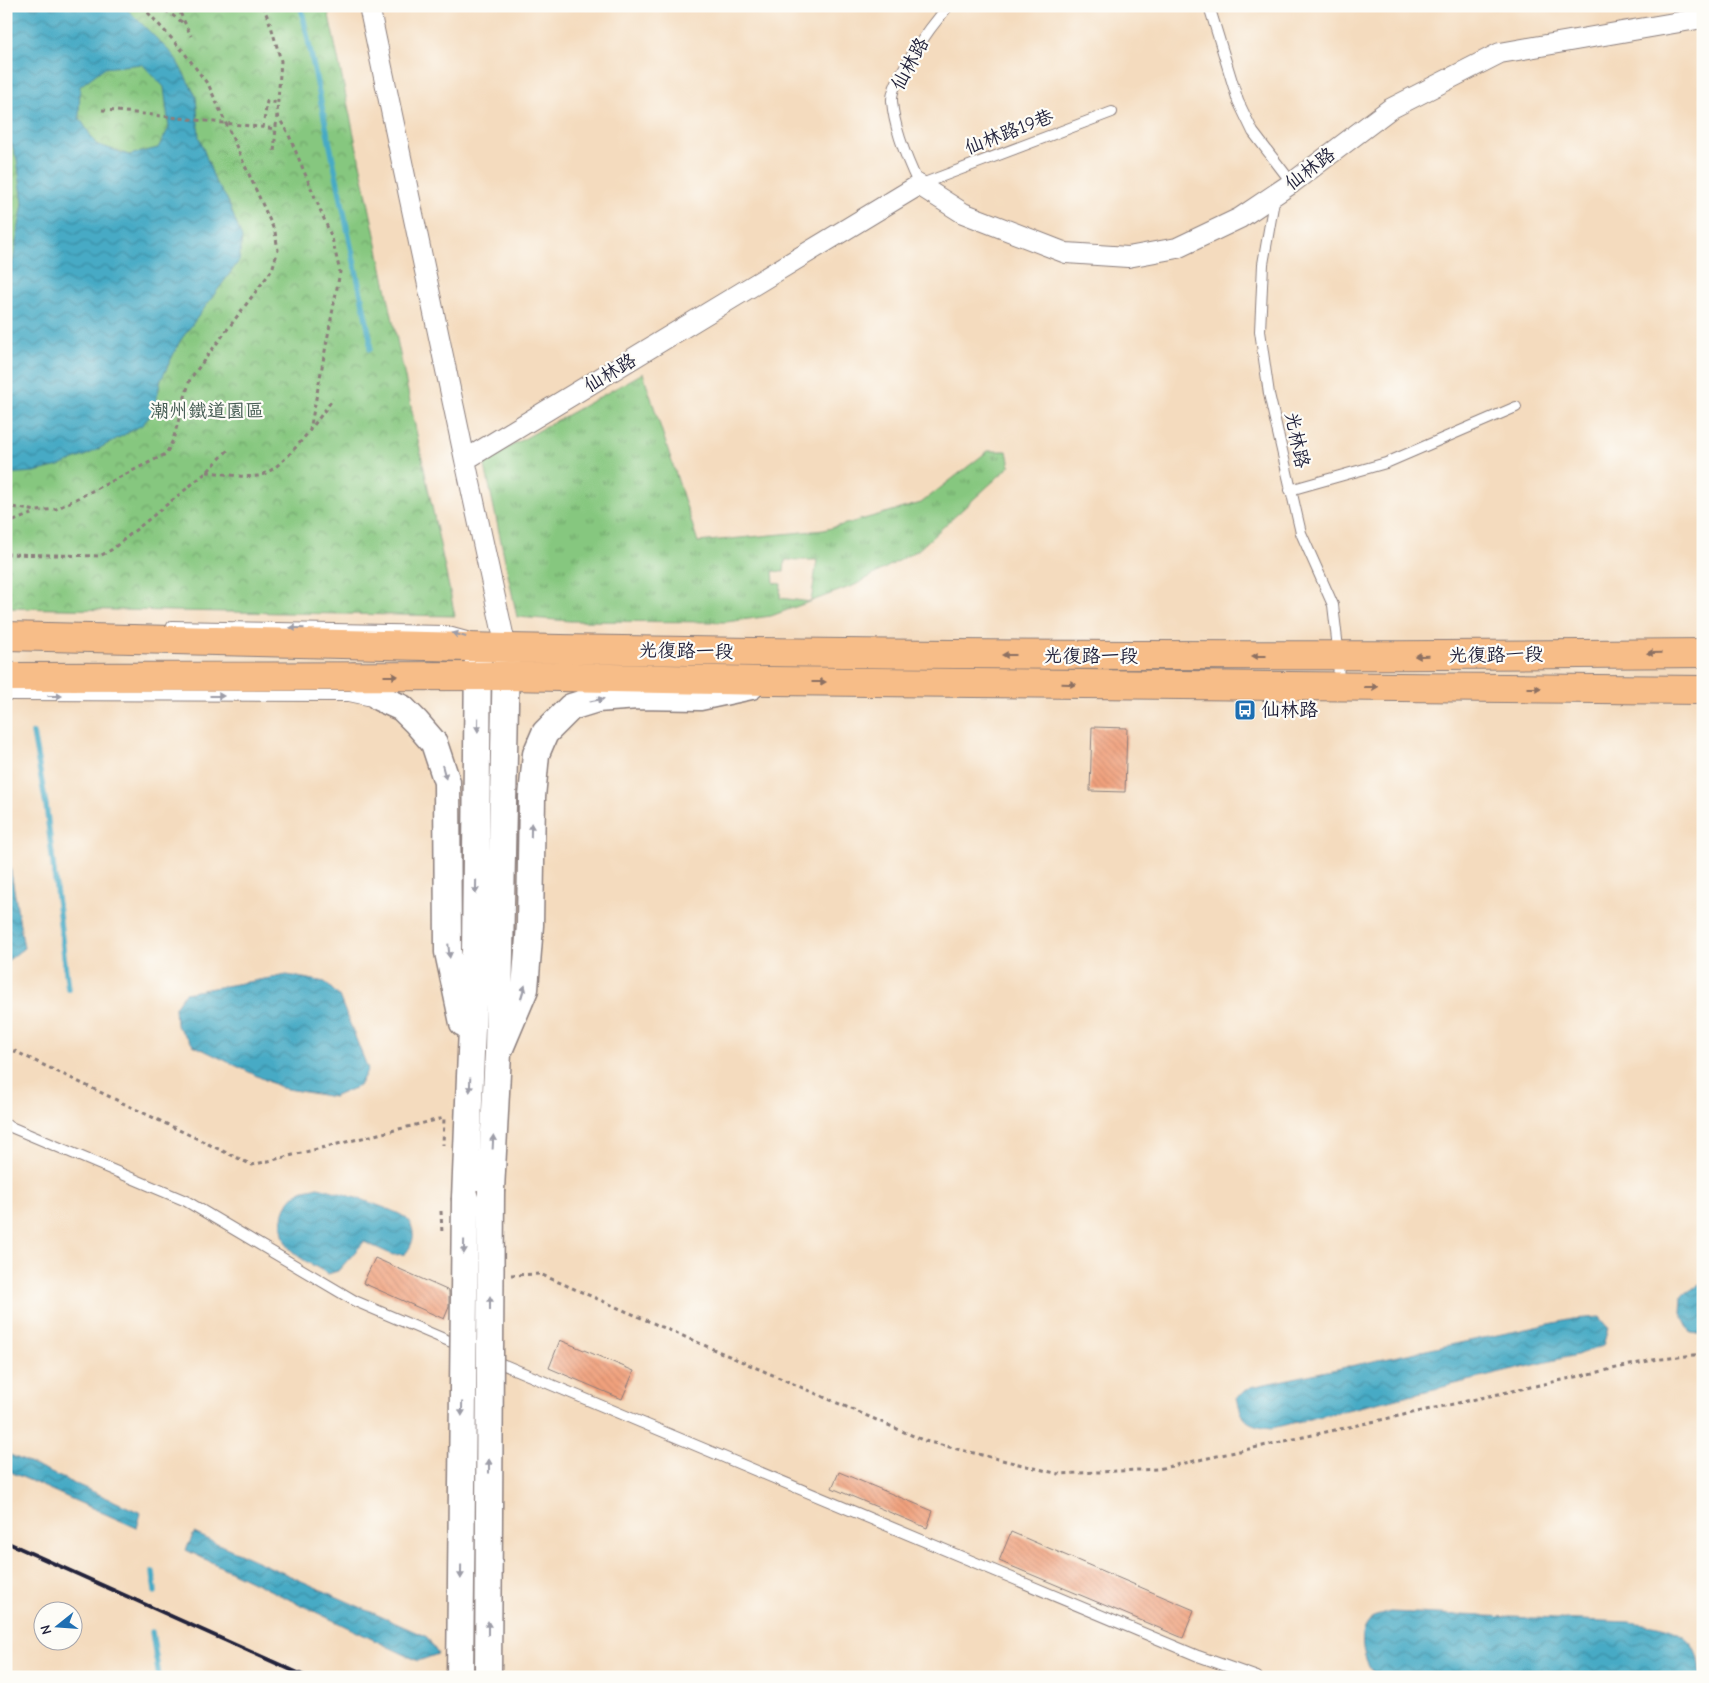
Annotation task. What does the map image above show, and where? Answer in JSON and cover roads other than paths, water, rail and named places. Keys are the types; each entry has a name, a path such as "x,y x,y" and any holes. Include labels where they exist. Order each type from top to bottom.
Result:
{"main road":[{"name":"光復路一段","path":"6,636 478,648 1001,655 1339,657 1703,653"},
{"name":"光復路一段","path":"6,677 506,676 770,682 1703,690"}],"street":[{"path":"369,6 506,648 498,1053 491,1190 488,1677"},
{"name":"仙林路","path":"465,460 919,185 963,213 1066,252 1128,257 1177,248 1240,218 1292,183 1390,109 1500,53 1703,18"},
{"path":"460,1677 453,1200 471,1058 475,955 478,648"},
{"path":"354,676 380,698 402,708 434,743 447,782 448,952 471,1058"},
{"path":"498,1053 525,989 530,925 532,797 536,754 545,733 572,707 597,699 638,696 700,697 770,682"}],"lane":[{"name":"仙林路","path":"919,185 905,155 891,99 904,67 932,24 948,6"},
{"path":"1209,6 1238,101 1253,132 1292,183"},
{"name":"仙林路19巷","path":"919,185 1112,112"},
{"name":"光林路","path":"1275,195 1263,264 1260,331 1269,394 1301,534 1332,605 1339,657 1338,686"},
{"path":"1290,490 1386,463 1516,407"},
{"path":"166,626 445,631 506,648"},
{"path":"6,695 349,696 402,708"},
{"path":"6,1126 186,1201 355,1302 1189,1652 1257,1677"}],"water":[{"path":"6,6 124,6 174,56 196,96 199,137 215,181 227,199 242,238 239,261 180,341 161,380 153,413 142,425 89,454 59,466 34,472 6,474 6,302 23,203 17,159 6,130","holes":["142,64 164,87 169,128 158,148 129,155 96,144 79,117 80,86 104,68"]},
{"path":"6,843 24,948 6,962"},
{"path":"287,975 325,982 339,996 368,1069 359,1086 333,1097 282,1088 193,1045 176,1025 175,1007 185,993"},
{"path":"318,1187 379,1206 407,1219 413,1233 412,1242 408,1250 405,1254 393,1255 364,1242 338,1271 328,1274 300,1257 287,1245 284,1237 282,1220 284,1212 293,1197 299,1192"},
{"path":"1703,1283 1703,1335 1691,1333 1681,1313 1682,1295"},
{"path":"1599,1317 1608,1328 1603,1346 1576,1355 1272,1428 1247,1421 1241,1412 1237,1397 1251,1387 1573,1319"},
{"path":"6,1453 141,1513 137,1528 6,1470"},
{"path":"194,1533 427,1637 438,1654 418,1661 186,1550"},
{"path":"1390,1612 1629,1622 1657,1626 1675,1631 1690,1642 1697,1656 1701,1677 1377,1677 1370,1668 1363,1650 1365,1627 1373,1617"}],"waterway":[{"path":"301,6 370,338 370,349"},
{"path":"33,733 46,805 68,989"},
{"path":"153,1572 155,1592"},
{"path":"152,1632 159,1677"}],"railway":[{"path":"6,1542 307,1677"}],"place":[{"name":"仙林路","path":"1245,710"}],"park label":[{"name":"潮州鐵道園區","path":"207,411"}]}
